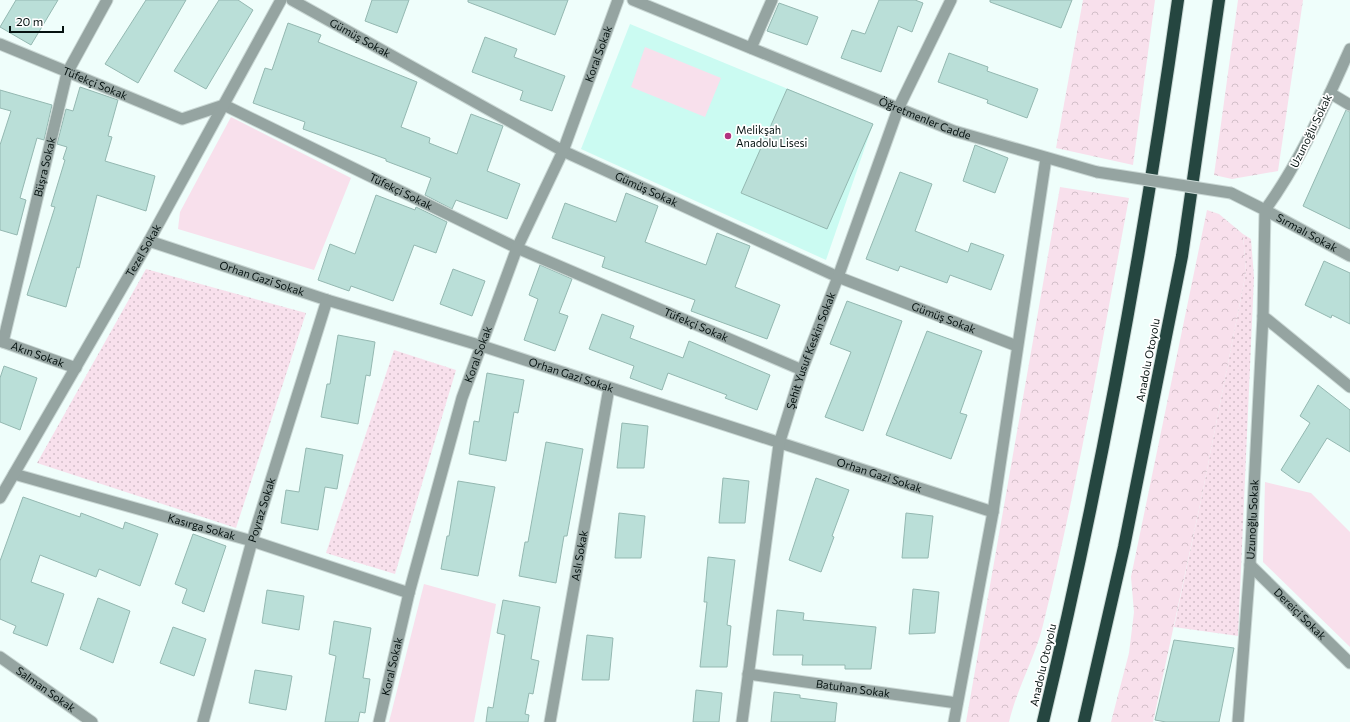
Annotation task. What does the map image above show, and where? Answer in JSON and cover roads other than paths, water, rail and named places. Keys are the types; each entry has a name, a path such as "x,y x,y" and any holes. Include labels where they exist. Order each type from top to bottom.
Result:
{"highway":[{"name":"Anadolu Otoyolu","path":"1043,722 1082,542 1138,258 1178,0"},
{"name":"Anadolu Otoyolu","path":"1084,722 1124,547 1182,256 1219,0"}],"street":[{"name":"Büşra Sokak","path":"1,341 67,73 107,0"},
{"name":"Tezel Sokak","path":"0,498 149,241 281,0"},
{"name":"Gümüş Sokak","path":"292,0 563,151 838,277 1017,346"},
{"name":"Koral Sokak","path":"379,722 409,593 462,398 517,248 563,151 618,0"},
{"name":"Öğretmenler Cadde","path":"632,0 954,131 1097,172 1231,193"},
{"path":"751,48 772,0"},
{"name":"Şehit Yusuf Keskin Sokak","path":"742,722 779,444 802,370 838,277 898,109 951,0"},
{"name":"Tüfekçi Sokak","path":"0,44 182,120 224,105 517,248 802,370"},
{"name":"Uzunoğlu Sokak","path":"1238,722 1250,565 1263,316 1264,210 1282,187 1301,153 1350,49"},
{"path":"1330,93 1350,105"},
{"path":"954,722 993,512 1046,158"},
{"name":"Sırmalı Sokak","path":"1231,193 1350,256"},
{"name":"Orhan Gazi Sokak","path":"149,241 326,300 482,346 779,444 993,512"},
{"name":"Poyraz Sokak","path":"203,722 252,541 326,300"},
{"path":"1263,316 1350,387"},
{"name":"Akın Sokak","path":"1,341 76,368"},
{"name":"Aslı Sokak","path":"550,722 609,388"},
{"name":"Kasırga Sokak","path":"14,474 252,541 409,593"},
{"name":"Dereiçi Sokak","path":"1250,565 1350,663"},
{"name":"Salman Sokak","path":"0,657 92,722"},
{"name":"Batuhan Sokak","path":"748,674 958,703"}],"place":[{"name":"Melikşah Anadolu Lisesi","path":"728,136"}]}
